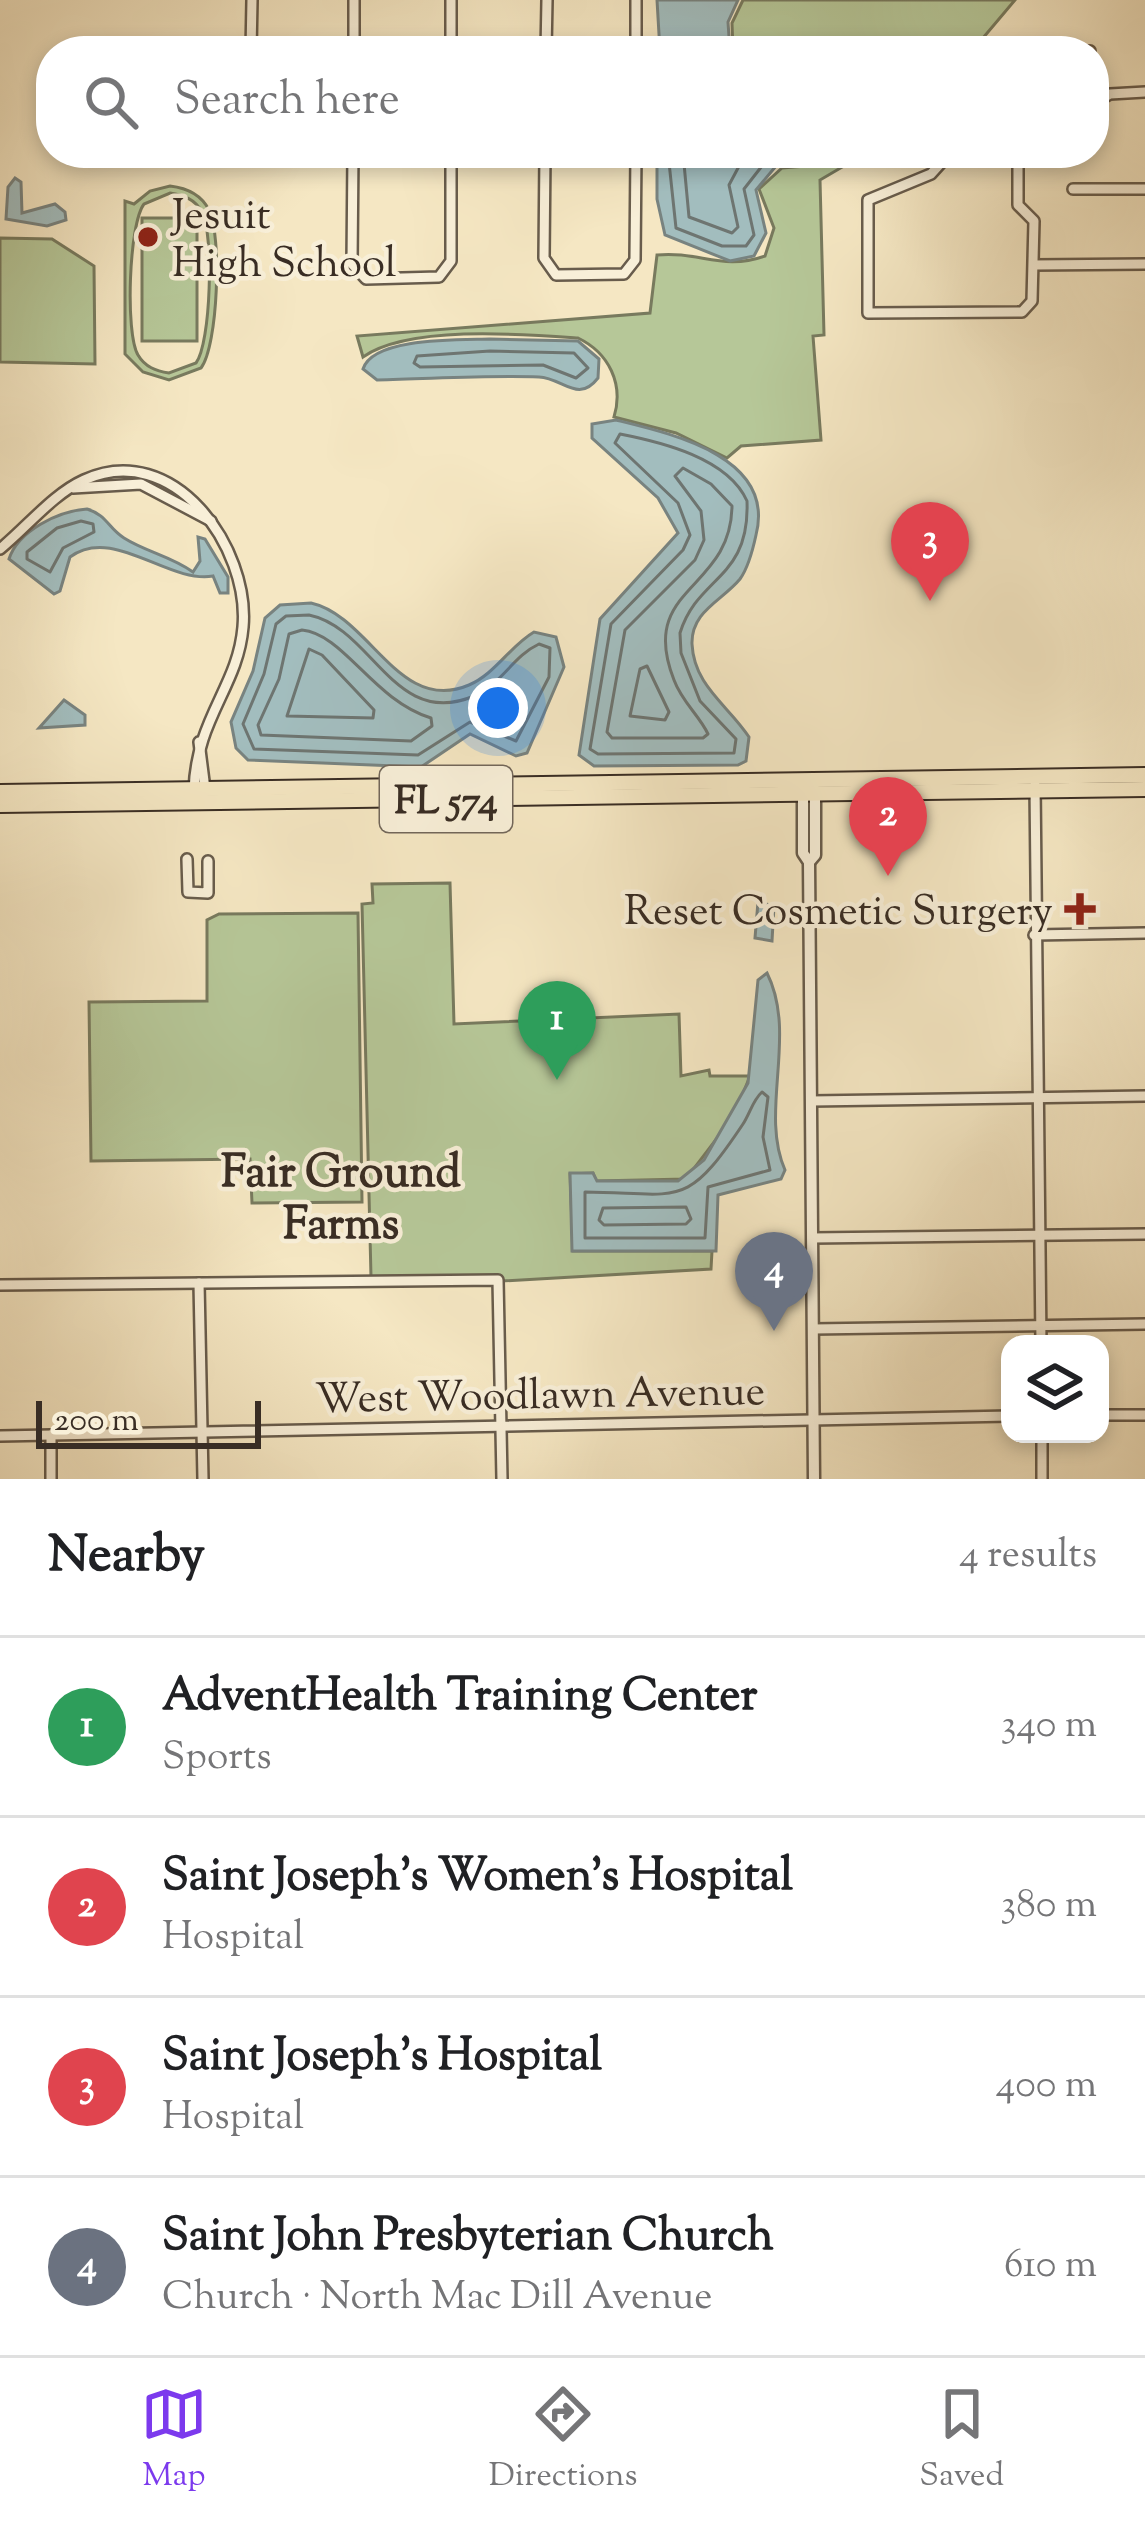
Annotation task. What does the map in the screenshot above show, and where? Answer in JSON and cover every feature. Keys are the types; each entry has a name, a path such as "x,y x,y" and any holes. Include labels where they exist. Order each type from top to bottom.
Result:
{"main road":[{"name":"FL 574","path":"0,805 198,796 1035,783 1145,776"},
{"name":"FL 574","path":"1035,783 1145,789"},
{"name":"FL 574","path":"0,792 168,790 198,796 232,789 809,786"}],"street":[{"path":"251,0 251,36"},
{"path":"354,0 354,36"},
{"path":"451,0 451,36"},
{"path":"546,36 547,0"},
{"path":"636,36 637,0"},
{"path":"1109,95 1145,92"},
{"path":"353,168 352,264 366,279 439,277 451,261 451,168"},
{"path":"545,168 544,258 556,275 624,274 635,260 636,168"},
{"path":"936,168 868,200 868,313 1022,312 1032,301 1034,221 1018,205 1018,168"},
{"path":"1073,189 1145,189"},
{"path":"1034,265 1139,264"},
{"path":"0,549 80,481 105,475 149,478 191,497 211,521 234,562 244,620 236,662 199,742 198,796"},
{"path":"200,757 215,778 232,789"},
{"path":"168,790 185,779 200,757"},
{"path":"1035,783 1041,1335"},
{"path":"809,786 802,853 809,862 814,1479"},
{"path":"187,859 188,892 208,892 208,861"},
{"path":"1034,935 1145,933"},
{"path":"811,1101 1145,1096"},
{"path":"812,1238 1145,1234"},
{"path":"0,1286 498,1280 502,1479"},
{"path":"199,1282 203,1479"},
{"path":"813,1329 1145,1324"},
{"path":"1109,1415 1145,1414"},
{"name":"West Woodlawn Avenue","path":"0,1436 1001,1416"},
{"path":"51,1435 52,1479"},
{"path":"1042,1443 1042,1479"}],"green space":[{"path":"743,0 1015,0 985,36 732,36 732,23"},
{"path":"782,168 840,168 820,180 824,335 813,336 821,440 741,446 727,458 676,433 614,417 617,393 611,371 598,352 578,338 436,336 383,347 363,357 357,336 650,313 657,255 736,262 765,256 774,228 759,189"},
{"path":"170,186 198,196 209,210 216,242 214,315 207,356 201,368 169,380 143,372 125,354 125,201 134,204 150,191","holes":["170,193 184,196 202,212 209,288 205,334 196,363 169,373 151,368 138,355 131,325 130,278 144,204"]},
{"path":"142,218 197,218 197,341 142,341"},
{"path":"0,238 52,239 94,266 95,364 0,362"},
{"path":"450,883 454,1024 679,1014 681,1076 709,1070 710,1076 750,1076 734,1116 686,1179 596,1181 593,1173 570,1174 573,1251 712,1251 711,1269 502,1281 501,1276 371,1277 362,904 373,903 372,884"},
{"path":"358,913 362,1202 252,1203 250,1159 91,1161 89,1002 207,1001 207,920 219,914"}],"water":[{"path":"657,0 738,0 728,22 729,36 659,36"},
{"path":"657,168 774,168 756,190 766,233 754,256 730,261 665,235 657,199"},
{"path":"15,178 21,182 22,213 55,204 65,212 66,220 47,226 6,219 8,187"},
{"path":"490,339 578,341 599,359 598,378 577,389 539,377 377,380 363,369 370,359 400,346"},
{"path":"616,420 691,442 736,468 751,486 758,508 748,564 740,579 702,615 692,644 705,683 749,737 746,761 738,765 594,766 579,755 600,619 678,533 658,498 592,438 592,424"},
{"path":"87,509 124,538 193,572 200,561 198,537 205,539 228,577 228,593 220,593 213,576 178,572 104,548 70,557 60,591 54,594 9,559 21,540 40,524"},
{"path":"311,603 332,611 404,676 423,687 445,691 478,680 534,632 556,637 564,667 527,753 516,756 470,734 421,767 248,760 236,748 231,722 253,671 265,618 280,605"},
{"path":"64,700 85,715 85,725 39,728"},
{"path":"758,902 774,906 772,941 755,938"},
{"path":"767,973 779,1022 776,1123 785,1170 781,1179 718,1195 716,1251 572,1251 570,1173 593,1173 597,1181 678,1181 704,1160 748,1083 758,980"}],"place":[{"name":"Jesuit High School","path":"148,237"},
{"name":"Saint Joseph's Hospital","path":"930,601"},
{"name":"Saint Joseph's Women's Hospital","path":"888,876"},
{"name":"Reset Cosmetic Surgery","path":"1080,909"},
{"name":"AdventHealth Training Center","path":"557,1080"},
{"name":"Saint John Presbyterian Church","path":"774,1331"}],"district":[{"name":"Fair Ground Farms","path":"341,1196"}]}
